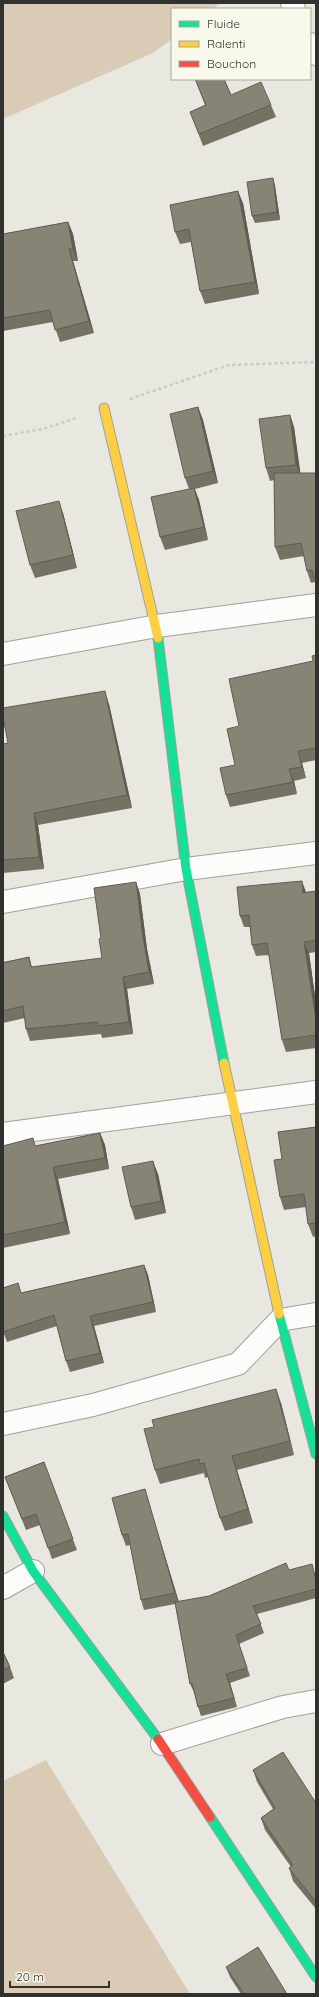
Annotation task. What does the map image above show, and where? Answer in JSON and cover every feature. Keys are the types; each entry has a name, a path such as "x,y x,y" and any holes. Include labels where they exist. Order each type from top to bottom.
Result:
{"street":[{"path":"104,408 157,626 186,869 232,1103 280,1320 316,1454"},
{"path":"3,654 157,626 316,605"},
{"path":"3,902 186,869 316,853"},
{"path":"3,1134 316,1092"},
{"path":"3,1424 93,1405 238,1364 280,1320 316,1314"},
{"path":"3,1516 33,1571 162,1744 316,1977"},
{"path":"3,1588 33,1571"},
{"path":"162,1744 283,1707 316,1701"}],"path":[{"path":"3,436 43,429 229,365 316,362"}],"shaded area":[{"path":"3,3 221,3 214,8 171,8 171,40 153,53 3,119"},
{"path":"46,1760 190,1994 3,1994 3,1781"}],"building":[{"path":"195,80 224,80 231,95 261,82 271,105 199,134 190,112 206,105"},
{"path":"273,178 277,212 252,216 247,182"},
{"path":"238,191 255,282 200,291 189,229 175,232 170,205"},
{"path":"68,222 73,249 69,249 89,321 55,330 50,310 3,318 3,234"},
{"path":"198,407 213,471 185,478 170,414"},
{"path":"290,415 296,465 266,468 259,419"},
{"path":"274,473 316,473 316,576 313,576 312,570 307,571 301,543 275,547"},
{"path":"194,488 204,527 160,537 151,497"},
{"path":"59,501 73,555 30,565 16,511"},
{"path":"316,655 316,748 298,751 302,767 289,769 293,782 226,795 220,768 235,765 227,729 239,726 229,679 313,661 312,656"},
{"path":"105,691 127,795 34,813 39,857 3,860 3,744 8,743 3,717 3,708"},
{"path":"302,881 303,893 316,891 316,940 304,942 316,1019 316,1035 282,1040 267,943 252,945 249,915 240,916 237,887"},
{"path":"136,882 149,972 123,977 129,1022 98,1026 97,1022 26,1029 23,1006 3,1011 3,963 29,957 31,967 102,958 99,939 101,938 94,888"},
{"path":"316,1127 316,1223 308,1224 304,1194 280,1197 274,1160 282,1159 278,1132"},
{"path":"100,1133 105,1158 53,1167 65,1222 3,1235 3,1146 33,1138 35,1146"},
{"path":"153,1161 161,1201 131,1207 122,1167"},
{"path":"144,1265 153,1302 90,1316 100,1353 66,1361 54,1315 3,1332 3,1288 18,1283 21,1293"},
{"path":"276,1389 290,1441 232,1456 248,1509 220,1518 204,1463 200,1464 199,1459 155,1470 144,1429 154,1427 152,1420"},
{"path":"44,1462 73,1539 48,1548 36,1514 22,1519 5,1477"},
{"path":"145,1489 175,1593 141,1600 128,1534 122,1535 112,1498"},
{"path":"286,1563 289,1570 312,1564 316,1580 316,1589 253,1606 261,1624 236,1635 247,1668 226,1674 234,1698 198,1707 192,1683 190,1684 175,1602 209,1596"},
{"path":"3,1652 10,1667 3,1670"},
{"path":"283,1752 316,1803 316,1902 289,1868 293,1865 261,1818 275,1808 253,1770"},
{"path":"258,1947 287,1994 244,1994 226,1967"}],"traffic: fast":[{"path":"158,638 186,869 224,1063"},
{"path":"279,1314 316,1454"},
{"path":"3,1516 33,1571 158,1739"},
{"path":"210,1817 316,1977"}],"traffic: slow":[{"path":"104,408 158,638"},
{"path":"224,1063 279,1314"}],"traffic: jam":[{"path":"158,1739 210,1817"}]}
